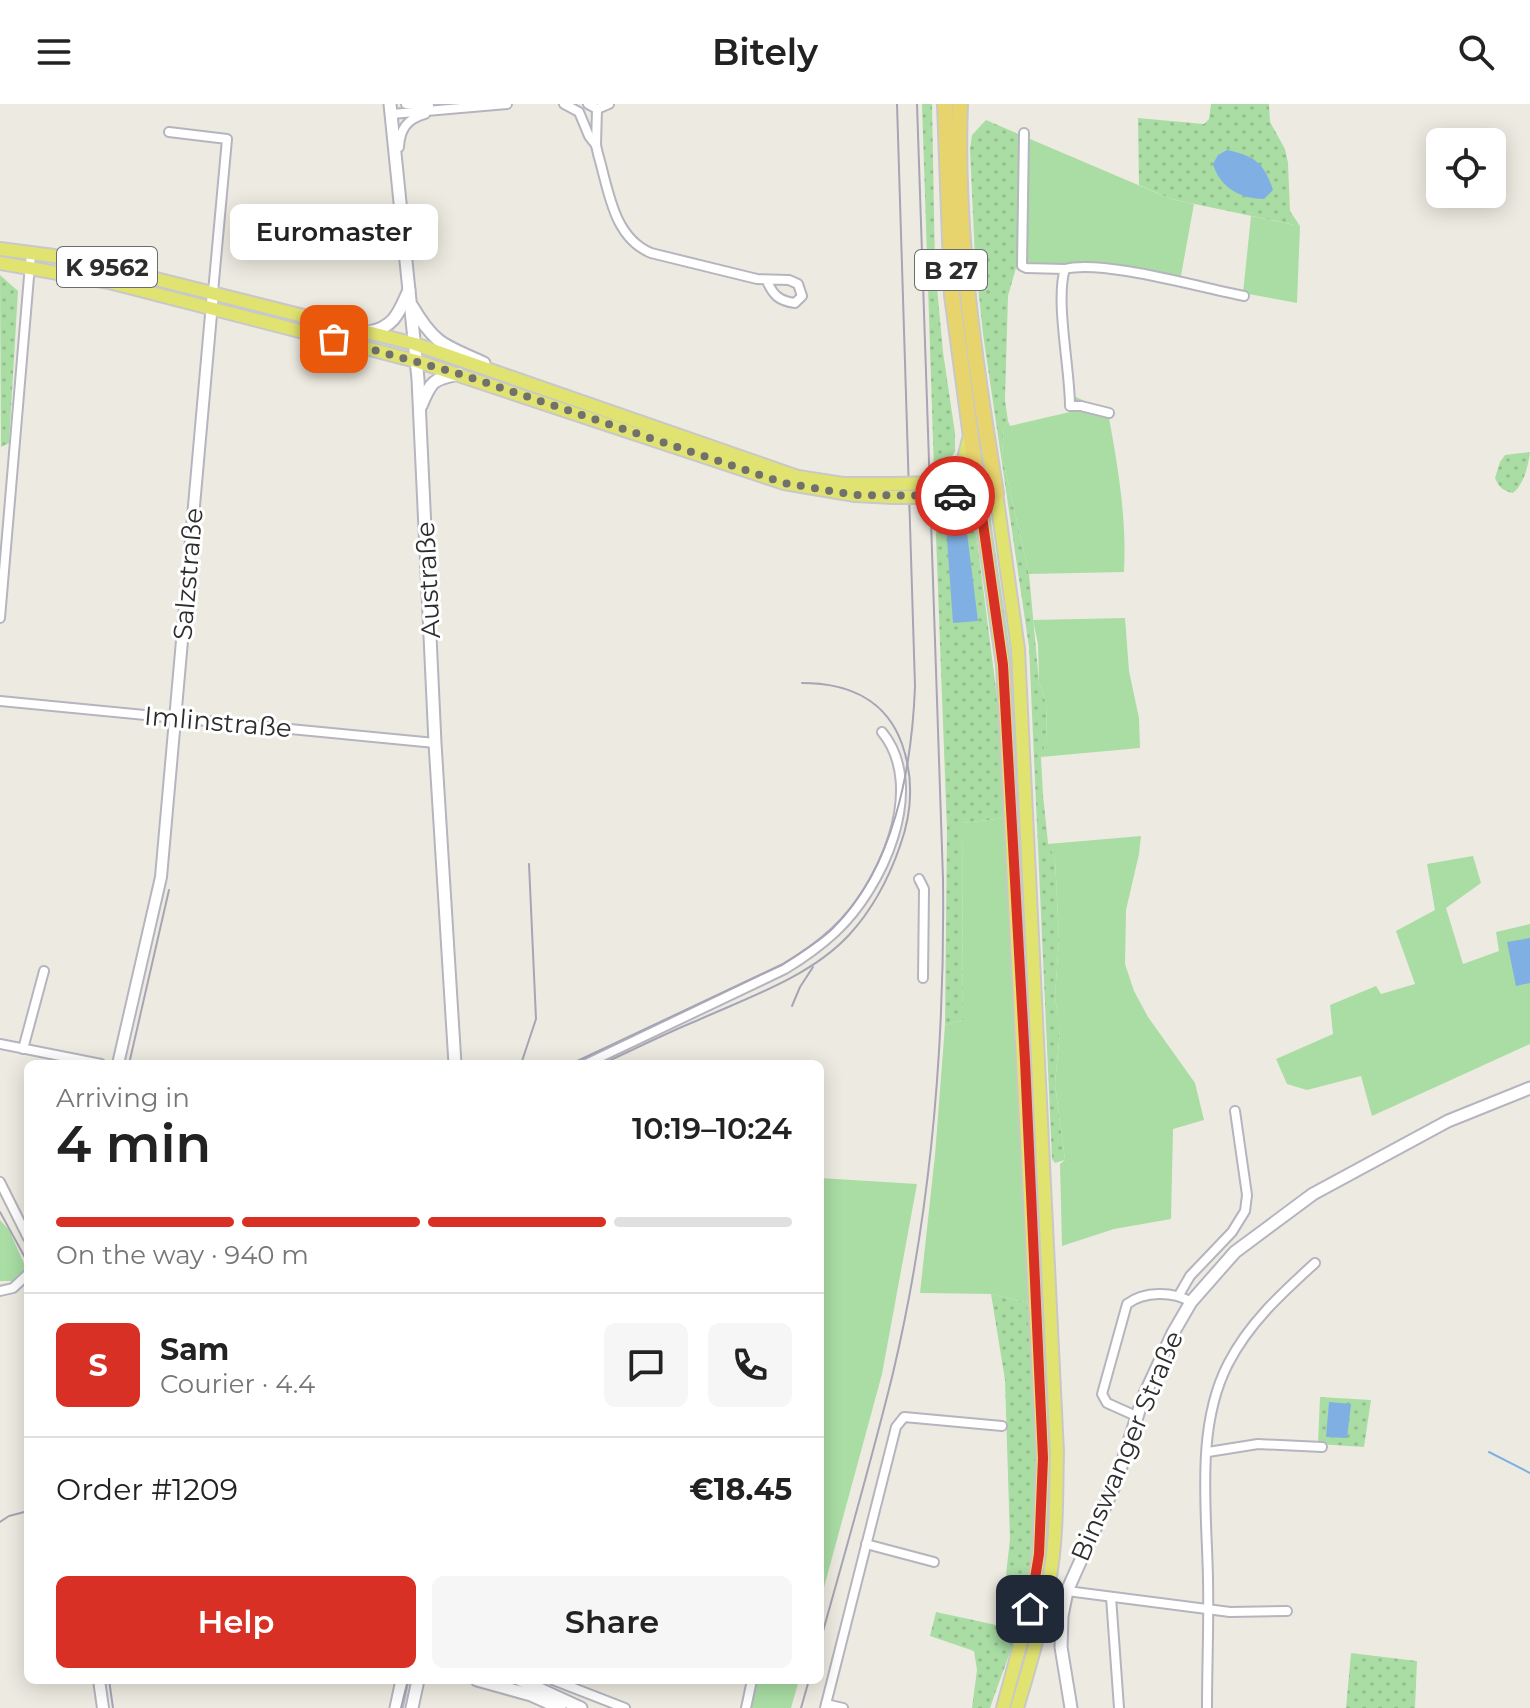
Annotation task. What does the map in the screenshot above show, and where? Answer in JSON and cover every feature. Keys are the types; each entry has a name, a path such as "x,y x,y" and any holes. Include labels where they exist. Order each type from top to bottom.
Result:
{"highway":[{"name":"B 27","path":"945,104 952,295 978,488"},
{"name":"B 27","path":"960,104 959,170 970,316 995,487"}],"main road":[{"name":"Austraße","path":"391,109 415,344 454,1060"},
{"name":"K 9562","path":"0,249 108,267 415,344 798,477 940,497 995,487"},
{"name":"K 9562","path":"0,263 109,282 416,361 784,483 855,495 939,483 978,488"},
{"path":"369,332 389,325 410,296"},
{"path":"410,296 426,329 442,344 517,378"},
{"path":"419,410 429,385 439,378 460,374"},
{"path":"939,483 962,467 969,436"},
{"name":"B 27","path":"995,487 1018,649 1057,1452 1052,1566 1035,1647 1017,1708"},
{"name":"B 27","path":"978,488 1003,665 1043,1458 1039,1554 1030,1609 1003,1708"},
{"name":"Binswanger Straße","path":"1071,1708 1061,1647 1067,1591 1116,1482 1136,1416 1161,1357 1191,1302 1235,1252 1313,1194 1448,1121 1530,1088"},
{"path":"396,1708 401,1684"},
{"path":"412,1708 417,1684"},
{"path":"494,1684 560,1708"},
{"path":"529,1684 581,1708"}],"street":[{"path":"406,104 447,109"},
{"path":"391,109 447,109 507,104"},
{"path":"564,104 579,112 596,145"},
{"path":"588,104 597,109"},
{"path":"597,109 609,104"},
{"path":"398,172 399,139 403,128 416,117 447,109"},
{"path":"597,109 596,145 620,227 636,246 651,253 767,281"},
{"name":"Salzstraße","path":"119,1060 161,877 227,139 169,132"},
{"path":"1024,133 1022,266 1065,269 1082,266 1125,271 1244,296"},
{"path":"0,618 31,253"},
{"path":"1065,269 1061,301 1070,406 1109,413"},
{"name":"Imlinstraße","path":"0,701 435,743"},
{"path":"594,1060 785,969 807,956 837,931 863,900 882,863 899,817 900,775 892,744 882,732"},
{"path":"919,879 924,889 923,978"},
{"path":"23,1049 44,971"},
{"path":"0,1044 80,1060"},
{"name":"Binswanger Straße","path":"1179,1295 1190,1276 1240,1222 1246,1206 1235,1111"},
{"path":"0,1182 24,1230"},
{"path":"1207,1708 1208,1452 1218,1389 1239,1344 1266,1309 1315,1263"},
{"path":"0,1291 13,1288 24,1278"},
{"path":"1136,1416 1107,1403 1102,1394 1127,1304 1135,1298 1179,1295 1191,1302"},
{"path":"843,1708 826,1706 896,1427 904,1417 1002,1426"},
{"path":"1208,1452 1258,1444 1322,1447"},
{"path":"866,1544 934,1562"},
{"path":"1067,1591 1207,1609 1287,1611"},
{"path":"1111,1597 1119,1708"},
{"path":"100,1684 103,1708"},
{"path":"563,1684 625,1708"},
{"path":"746,1708 751,1684"}],"green space":[{"path":"922,104 932,104 935,266 955,433 955,451 948,464 934,470"},
{"path":"1211,104 1269,104 1270,122 1285,149 1288,163 1290,211 1300,226 1171,199 1139,185 1138,118 1204,124 1209,119"},
{"path":"986,120 1023,136 1018,261 1008,296 1005,400 1008,421 1004,427 1002,456 1029,574 1039,682 1046,703 1047,739 1041,758 1048,843 1055,858 1059,939 1055,997 1060,1030 1055,1084 1065,1160 1055,1163 1052,1159 1029,647 983,334 975,258 970,149 972,135"},
{"path":"1023,136 1171,199 1194,204 1180,281 1018,261"},
{"path":"1251,216 1300,226 1297,303 1243,293"},
{"path":"0,275 18,291 9,443 1,447"},
{"path":"1076,397 1107,407 1123,509 1124,572 1029,574 1002,456 1004,427 1008,421 1010,426 1070,412 1069,398"},
{"path":"1530,452 1525,474 1517,489 1513,493 1502,488 1495,478 1505,455"},
{"path":"935,509 957,512 975,524 997,697 1005,818 962,823 963,1020 945,1025 947,830"},
{"path":"987,514 990,514 1014,678 1052,1446 1046,1569 1035,1630 1012,1708 1007,1708 1045,1544 1048,1437 1018,801 1007,664"},
{"path":"1125,618 1129,671 1139,718 1140,748 1041,757 1047,739 1046,703 1039,682 1038,644 1033,620"},
{"path":"1005,818 1029,1303 991,1294 920,1293 945,1025 963,1020 962,823"},
{"path":"1141,836 1126,910 1125,964 1134,991 1148,1017 1195,1083 1204,1120 1173,1129 1171,1219 1114,1229 1062,1246 1060,1164 1065,1160 1055,1084 1060,1031 1055,997 1059,939 1055,858 1048,844"},
{"path":"1473,856 1481,883 1446,908 1463,964 1499,951 1496,932 1530,924 1530,1044 1372,1116 1361,1076 1307,1090 1287,1084 1276,1059 1333,1034 1330,1005 1376,986 1381,994 1415,984 1396,931 1435,910 1427,864"},
{"path":"824,1178 917,1184 882,1374 824,1587"},
{"path":"0,1220 9,1230 24,1270 14,1281 0,1281"},
{"path":"991,1294 1029,1303 1035,1498 1028,1576 1015,1638 990,1708 972,1708 977,1670 974,1651 930,1636 936,1612 996,1625 1005,1584 1010,1539 1005,1380"},
{"path":"1320,1397 1371,1400 1364,1447 1318,1444"},
{"path":"1351,1653 1417,1661 1415,1708 1346,1708"},
{"path":"754,1684 798,1684 791,1708 749,1708"}],"water":[{"path":"1227,150 1245,155 1262,167 1273,190 1264,199 1240,194 1221,180 1213,164 1218,155"},
{"path":"966,525 978,621 953,623 946,526"},
{"path":"1530,938 1530,983 1516,986 1507,942"},
{"path":"1329,1402 1351,1404 1347,1438 1326,1437"}],"waterway":[{"path":"1489,1452 1530,1473"}],"tram line":[{"path":"579,1060 783,964 822,938 854,904 871,876 896,815 910,750 915,686 897,104"},
{"path":"401,1708 407,1684"}],"railway":[{"path":"824,1628 876,1440 906,1312 926,1189 938,1065 943,879 917,104"},
{"path":"610,1060 777,985 816,963 849,935 885,882 900,846 909,808 910,783 902,744 886,715 863,697 834,686 802,683"},
{"path":"522,1060 536,1019 529,864"},
{"path":"130,1060 169,890"},
{"path":"792,1006 813,967"},
{"path":"0,1212 24,1256"},
{"path":"0,1522 24,1512"},
{"path":"110,1684 113,1708"},
{"path":"801,1708 808,1684"}],"way so far":[{"path":"334,339 460,374 784,483 855,495 955,496"}],"place":[{"name":"Euromaster","path":"334,339"}],"route":[{"path":"955,496 979,495 1003,665 1043,1458 1039,1554 1030,1609"}]}
